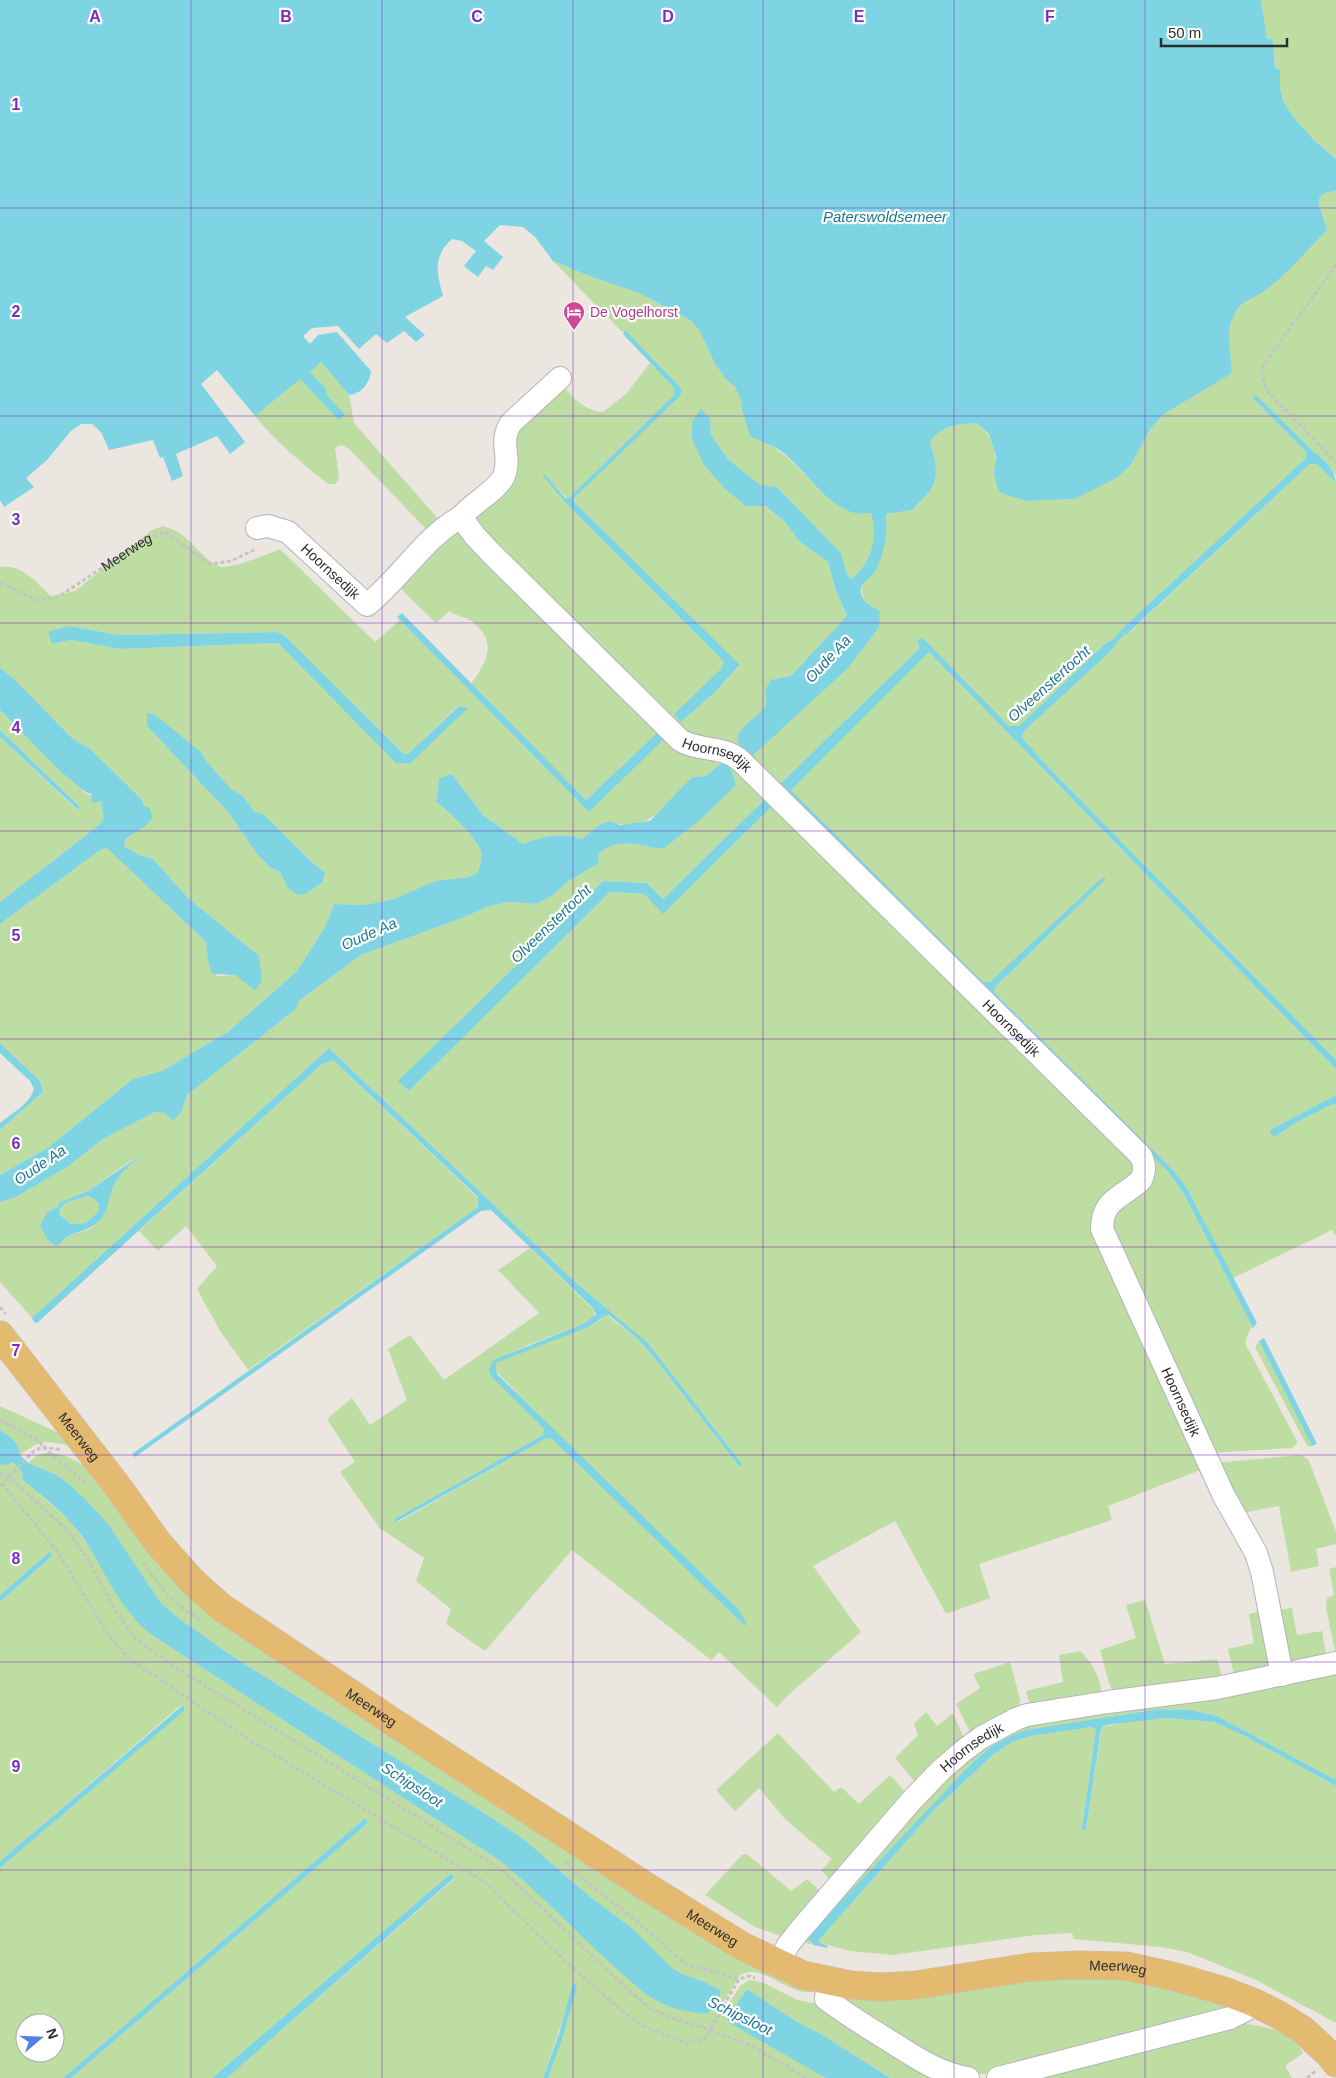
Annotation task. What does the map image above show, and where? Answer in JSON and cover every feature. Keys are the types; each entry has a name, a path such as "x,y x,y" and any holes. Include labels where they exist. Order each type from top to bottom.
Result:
{"main road":[{"name":"Meerweg","path":"0,1335 115,1483 159,1544 192,1581 221,1607 391,1721 647,1887 742,1946 803,1975 851,1985 880,1987 916,1985 1031,1967 1126,1966 1176,1976 1253,2002 1280,2015 1303,2030 1334,2055"}],"street":[{"name":"Hoornsedijk","path":"255,539 268,526 288,532 367,605 381,594 438,533 461,517 473,504 497,485 504,475 506,458 504,438 506,431 511,423 560,378"},
{"name":"Hoornsedijk","path":"461,517 492,554 680,740 694,747 731,753 741,761 1141,1156 1144,1164 1144,1174 1141,1180 1107,1206 1102,1215 1102,1229 1224,1496 1256,1553 1262,1572 1282,1675"},
{"name":"Hoornsedijk","path":"779,1964 788,1944 912,1800 962,1751 982,1737 1027,1715 1108,1702 1218,1688 1336,1662"},
{"path":"828,1981 826,1999 844,2012 926,2064 941,2071 968,2078"},
{"path":"998,2078 1230,2018 1246,2010 1253,2002"}],"path":[{"path":"1336,265 1264,364 1262,375 1268,392 1336,462"},
{"name":"Meerweg","path":"0,583 37,600 58,597 146,539 166,532 210,564 231,561 255,539"},
{"path":"0,1420 39,1441 43,1447 28,1457 1,1485 59,1554 108,1634 128,1658 242,1735 486,1883 567,1963 622,2011 643,2026 688,2044 704,2039 711,2030 739,1979"},
{"path":"0,1472 8,1476 66,1530 89,1561 115,1610 135,1638 172,1665 500,1869 629,1991 651,2009 753,2047 807,2078"}],"green space":[{"path":"1261,0 1336,0 1336,159 1313,139 1284,103 1280,88 1280,69 1275,68 1273,40 1267,39"},
{"path":"1336,191 1336,476 1324,459 1315,453 1256,395 1254,397 1256,401 1306,452 1306,458 1125,626 1129,633 1310,464 1317,464 1336,483 1336,1060 1053,772 1022,738 1024,731 1112,641 1107,642 1019,727 1009,726 923,638 917,643 920,648 777,787 751,757 880,611 864,599 862,587 883,544 886,514 913,510 933,486 936,467 930,442 935,436 951,426 977,423 983,428 993,444 995,457 994,472 1028,501 1075,499 1131,465 1151,428 1164,414 1231,374 1228,335 1230,323 1237,309 1250,298 1266,290 1327,230 1319,205 1319,198 1325,193"},
{"path":"553,261 589,276 639,293 690,320 699,330 715,364 725,378 735,387 755,439 771,446 786,456 824,494 838,504 854,511 871,513 874,532 872,549 869,558 851,579 847,574 841,553 777,487 760,485 729,460 711,435 709,425 692,422 764,506 785,522 800,542 828,562 836,591 847,617 791,676 765,699 766,706 760,714 742,728 743,750 687,739 476,533 474,510 522,423 564,386 581,404 603,412 626,394 650,363 673,387 674,395 569,498 566,498 546,475 567,504 724,662 721,669 681,722 713,694 740,666 574,502 573,499 682,389 625,330 622,332"},
{"path":"321,362 349,395 354,423 440,521 428,531 349,449 342,445 335,447 339,479 335,484 328,484 280,443 255,416 300,378 339,419 345,416 325,394 327,390 309,372"},
{"path":"163,526 176,531 214,564 223,567 260,557 280,549 375,642 400,620 589,812 657,733 586,800 477,691 471,684 485,661 488,646 486,638 481,631 471,621 449,611 436,623 397,585 454,528 674,744 727,757 1143,1166 1103,1207 1203,1469 1108,1506 1112,1520 979,1564 990,1598 946,1614 895,1521 813,1566 861,1632 777,1707 719,1652 711,1660 572,1550 485,1651 446,1624 451,1609 416,1581 424,1558 381,1530 340,1472 355,1462 327,1419 352,1398 370,1425 407,1400 388,1349 410,1335 444,1380 539,1313 498,1270 530,1248 595,1311 593,1317 585,1323 528,1345 492,1362 497,1381 544,1429 543,1435 398,1517 395,1519 398,1522 547,1438 552,1439 730,1610 742,1624 737,1608 551,1428 496,1371 496,1363 597,1322 607,1315 638,1339 739,1466 741,1467 742,1464 648,1343 574,1281 329,1048 32,1318 0,1282 0,1202 16,1197 67,1167 103,1139 155,1112 165,1113 173,1120 182,1111 187,1095 296,1009 299,1001 361,955 465,917 487,907 508,902 536,904 553,895 567,882 598,863 598,854 614,845 629,844 663,849 736,785 730,764 725,760 706,776 692,777 666,806 647,820 635,824 609,821 599,825 582,839 559,835 523,844 483,815 452,774 439,778 436,801 460,823 476,842 481,855 478,872 469,877 436,882 394,899 364,905 334,904 325,927 297,971 229,1031 162,1071 133,1079 49,1147 0,1175 0,1130 43,1092 40,1081 0,1043 0,924 100,850 107,848 111,851 205,941 213,971 217,976 235,975 255,989 190,900 153,859 139,855 124,846 125,839 131,835 144,806 89,748 72,738 13,678 0,668 0,567 15,568 22,571 51,596 75,591 152,530","holes":["69,626 119,635 277,632 285,636 404,754 408,754 458,706 467,708 410,764 397,763 278,643 120,649 71,640 52,644","147,713 202,753 207,762 231,789 242,795 255,812 325,872 323,882 307,893 287,887 280,872 271,868 257,854 228,812 147,726","764,800 771,807 663,913 644,894 610,892 409,1091 399,1081 603,881 647,883 663,899","142,1155 118,1177 104,1213 98,1222 94,1226 70,1236 63,1242 47,1212 58,1207 60,1202 88,1191"]},
{"path":"929,652 1336,1069 1336,1095 1272,1129 1276,1136 1297,1122 1333,1104 1336,1105 1336,1236 1332,1230 1233,1278 1188,1190 1176,1173 994,992 995,987 1105,880 990,982 983,982 790,790"},
{"path":"0,710 62,773 73,779 84,792 101,801 104,819 99,825 0,902 0,737 77,810 80,807 0,730"},
{"path":"333,1060 478,1198 478,1207 248,1370 220,1331 197,1289 217,1266 186,1226 158,1251 139,1231 321,1065"},
{"path":"1152,1154 1170,1174 1185,1196 1253,1328 1250,1329 1245,1343 1297,1441 1296,1445 1292,1448 1209,1453 1112,1239 1109,1212"},
{"path":"89,1196 99,1205 98,1212 86,1223 71,1224 59,1214 59,1210 67,1202"},
{"path":"1259,1341 1312,1446 1309,1447 1306,1444 1256,1349"},
{"path":"0,1406 71,1440 68,1445 42,1442 20,1455 16,1443 0,1430"},
{"path":"43,1453 66,1456 96,1471 166,1562 820,1990 799,1991 759,1973 750,1972 740,1975 722,2004 718,2001 721,1991 705,1982 682,1974 671,1967 632,1928 589,1896 526,1841 235,1658 181,1620 160,1602 134,1563 69,1484 57,1475 28,1463"},
{"path":"1300,1455 1309,1461 1336,1532 1336,1544 1316,1549 1319,1566 1291,1572 1279,1506 1238,1514 1215,1463"},
{"path":"13,1462 22,1472 23,1480 72,1523 152,1635 499,1860 522,1878 608,1960 715,2006 826,2078 548,2078 570,2011 566,2010 543,2078 227,2078 454,1879 449,1875 212,2078 71,2078 368,1823 364,1819 63,2078 0,2078 0,1868 185,1709 184,1705 180,1706 0,1861 0,1602 53,1555 49,1552 0,1595 0,1464"},
{"path":"1336,1567 1336,1655 1326,1608 1327,1598 1334,1595 1329,1569"},
{"path":"1145,1600 1165,1664 1217,1659 1221,1673 1218,1683 1113,1692 1100,1650 1136,1638 1126,1605"},
{"path":"1292,1608 1297,1635 1322,1631 1326,1654 1291,1668 1280,1610"},
{"path":"1261,1611 1273,1668 1234,1674 1228,1649 1254,1643 1249,1614"},
{"path":"1080,1651 1095,1671 1100,1682 1101,1694 1031,1708 1026,1691 1063,1682 1059,1655"},
{"path":"1010,1662 1020,1699 1019,1712 970,1732 956,1704 980,1688 973,1674"},
{"path":"1336,1670 1336,1780 1217,1716 1191,1710 1160,1709 1017,1733 993,1745 973,1762 810,1942 814,1945 803,1942 943,1776 1019,1723"},
{"path":"926,1712 937,1726 953,1713 964,1738 915,1782 895,1758 918,1735 914,1724"},
{"path":"1165,1718 1214,1722 1243,1735 1336,1786 1336,2023 1254,1979 1187,1952 1161,1947 1074,1939 1072,1933 1035,1935 893,1955 850,1951 820,1943 819,1940 935,1809 994,1754 1012,1742 1031,1736 1092,1727 1096,1730 1082,1827 1084,1831 1086,1829 1102,1727 1139,1720"},
{"path":"778,1733 834,1792 841,1787 859,1804 890,1775 906,1793 832,1879 829,1879 821,1870 832,1859 785,1819 759,1788 735,1811 716,1790"},
{"path":"747,1854 791,1891 807,1879 820,1891 784,1937 755,1927 705,1895 742,1855"},
{"path":"1104,1972 1233,2005 994,2073 979,2074 957,2070 839,1999 839,1989"},
{"path":"750,1980 764,1983 797,2000 823,2005 934,2078 890,2078 821,2034 797,2022 747,1989 732,2011 727,2007 740,1986"},
{"path":"1236,2023 1264,2027 1290,2038 1303,2053 1285,2066 1292,2078 1022,2078"}],"water":[{"name":"Paterswoldsemeer","path":"0,0 1261,0 1267,39 1273,39 1275,68 1280,69 1280,88 1284,103 1313,139 1336,159 1336,191 1325,193 1319,198 1319,205 1327,230 1275,282 1238,308 1229,331 1231,374 1164,414 1151,428 1131,465 1116,478 1075,499 1028,501 1003,494 998,490 994,472 996,456 989,434 977,423 951,426 935,436 930,442 936,467 933,486 913,510 886,514 886,537 880,561 873,574 861,587 864,599 868,604 880,611 879,627 849,667 751,757 742,749 738,742 738,736 741,730 766,706 765,690 771,680 791,676 847,616 836,591 828,562 800,542 785,522 765,506 746,506 725,489 704,465 692,439 692,422 701,409 710,419 711,435 729,460 760,485 777,487 841,553 847,574 851,579 864,566 872,550 874,532 871,513 855,513 844,509 825,495 781,451 750,436 741,400 735,387 725,378 715,364 699,330 690,320 639,293 589,276 553,261 535,237 523,227 500,225 484,241 503,257 493,270 486,266 478,277 464,266 476,251 462,241 452,239 441,252 439,259 438,273 443,296 405,317 425,335 416,342 404,331 387,343 376,334 359,349 338,326 312,328 303,336 310,344 318,335 337,332 371,371 369,380 364,387 357,393 349,395 321,362 310,372 327,390 326,394 345,415 339,420 300,379 255,416 217,370 201,384 245,442 230,454 217,436 176,454 183,476 172,481 163,457 160,458 153,440 109,450 101,432 92,424 81,424 71,431 47,460 26,478 34,487 4,507 0,500"},
{"path":"625,330 682,389 680,396 573,499 740,665 713,694 681,722 674,714 721,669 724,662 567,504 543,476 543,474 546,475 565,498 569,498 674,395 673,387 623,334"},
{"path":"1256,395 1326,462 1332,470 1336,483 1317,464 1310,464 1127,634 1123,630 1125,626 1306,458 1306,452 1256,401 1253,397"},
{"path":"402,613 586,800 657,733 664,739 589,812 397,617"},
{"path":"69,626 119,635 277,632 285,636 404,754 408,754 459,706 468,708 410,764 396,763 278,643 120,649 71,640 52,644 48,632"},
{"path":"922,637 1009,726 1019,726 1107,642 1112,641 1115,643 1114,648 1024,731 1022,738 1053,772 1336,1060 1336,1069 929,652 791,790 983,982 990,982 1103,877 1105,878 995,987 994,992 1176,1173 1188,1190 1257,1323 1253,1328 1185,1196 1170,1174 1106,1108 777,787 920,648 917,642"},
{"path":"0,668 13,678 72,738 89,748 142,800 144,806 149,807 153,818 145,826 125,839 124,846 139,855 153,859 190,900 259,956 262,981 255,990 235,975 213,974 209,967 205,941 107,848 100,850 0,924 0,902 99,825 104,819 101,801 95,803 92,801 91,794 62,773 0,710"},
{"path":"147,713 154,714 202,753 207,762 231,789 242,795 255,812 263,814 311,861 325,872 323,882 307,893 298,895 287,887 280,872 271,868 257,854 228,812 147,726"},
{"path":"0,730 80,807 78,810 0,737"},
{"name":"Oude Aa","path":"725,760 730,765 736,785 701,819 663,849 629,844 614,845 598,854 599,863 567,882 553,895 536,904 508,902 487,907 465,917 361,955 299,1001 296,1009 187,1095 182,1111 173,1121 165,1113 155,1112 103,1139 67,1167 16,1197 0,1202 0,1175 49,1147 133,1079 162,1071 229,1031 297,971 325,927 334,904 364,905 394,899 436,881 469,877 478,872 481,855 476,842 460,823 436,801 439,778 452,774 483,815 523,844 559,835 582,839 599,825 610,821 620,825 650,821 692,777 706,776"},
{"path":"764,800 771,807 663,914 644,894 610,892 409,1091 398,1081 603,881 647,883 663,899"},
{"path":"0,1043 40,1081 43,1092 0,1130 0,1123 25,1104 34,1089 30,1081 0,1053"},
{"path":"329,1048 574,1281 648,1343 742,1464 741,1467 739,1466 638,1339 609,1315 588,1327 496,1363 498,1375 737,1608 746,1622 745,1626 552,1439 547,1438 396,1522 395,1519 398,1517 543,1435 544,1429 492,1377 489,1371 492,1362 585,1323 596,1314 593,1308 491,1210 481,1211 135,1457 132,1454 478,1207 478,1197 333,1060 321,1065 37,1323 34,1322 32,1318"},
{"path":"1336,1095 1336,1105 1333,1104 1297,1122 1276,1136 1270,1133 1272,1129"},
{"path":"147,1151 119,1176 111,1191 106,1211 101,1219 91,1227 69,1236 56,1246 48,1240 40,1226 47,1212 58,1207 60,1202 88,1191","holes":["89,1196 99,1204 98,1212 86,1223 71,1224 59,1214 59,1210 67,1202"]},
{"path":"1264,1338 1317,1444 1312,1446 1259,1341"},
{"name":"Schipsloot","path":"0,1430 13,1440 18,1446 20,1455 28,1463 57,1475 90,1504 108,1524 160,1602 181,1620 235,1658 526,1841 589,1896 632,1928 671,1967 682,1974 705,1982 721,1991 718,2001 732,2011 747,1989 797,2022 821,2034 890,2078 826,2078 728,2022 728,2016 715,2007 707,2014 684,2011 656,2000 641,1990 617,1969 530,1886 499,1860 152,1635 131,1615 115,1592 86,1542 72,1524 23,1480 22,1472 13,1462 6,1465 0,1464"},
{"path":"49,1552 53,1555 0,1602 0,1595"},
{"path":"183,1705 185,1710 0,1868 0,1861"},
{"path":"1159,1709 1191,1710 1217,1716 1336,1780 1336,1786 1243,1735 1214,1722 1165,1718 1107,1725 1102,1727 1101,1730 1086,1829 1084,1831 1082,1828 1096,1730 1092,1727 1031,1736 1012,1742 994,1754 935,1809 819,1940 820,1943 828,1946 827,1948 814,1945 808,1939 809,1935 973,1762 993,1745 1027,1730"},
{"path":"364,1819 368,1823 71,2078 63,2078"},
{"path":"452,1874 454,1878 227,2078 212,2078 449,1875"},
{"path":"573,1983 577,1986 563,2036 548,2078 543,2078 559,2034"}],"waterway":[{"name":"Olveenstertocht","path":"1111,645 1127,628"}],"place":[{"name":"De Vogelhorst","path":"574,331"}]}
